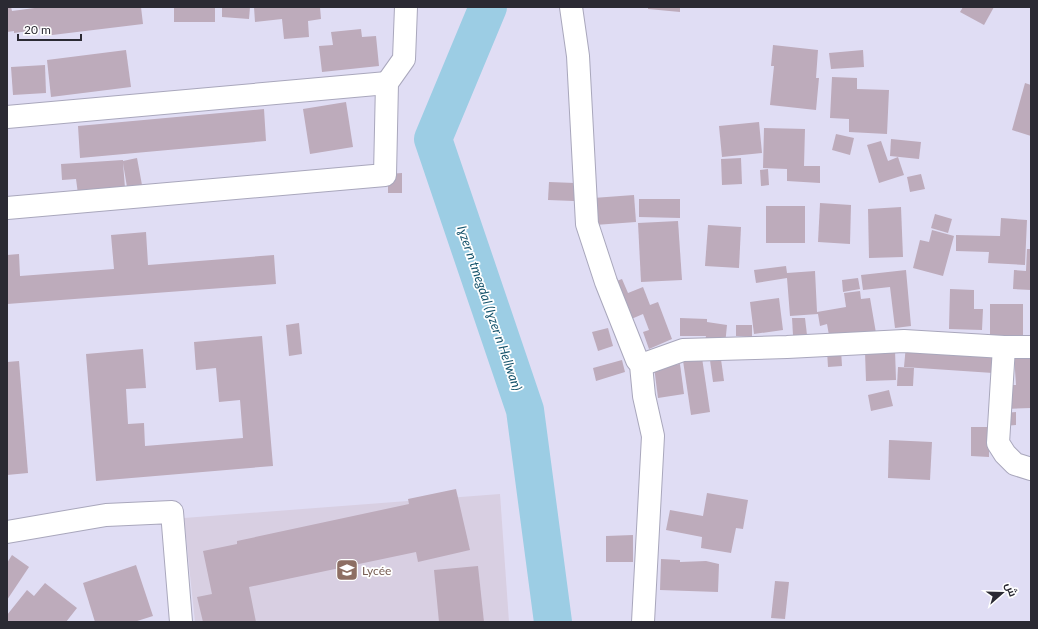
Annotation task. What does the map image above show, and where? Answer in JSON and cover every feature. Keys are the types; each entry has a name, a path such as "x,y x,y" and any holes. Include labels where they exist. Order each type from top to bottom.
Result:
{"street":[{"path":"7,208 386,175 387,83 404,59 406,7"},
{"path":"571,7 578,56 587,224 606,282 637,360 641,365 644,396 653,436 643,622"},
{"path":"7,116 387,83"},
{"path":"641,365 683,350 787,347 904,341 1004,347 1031,347"},
{"path":"1004,347 998,443 1005,454 1015,464 1031,469"},
{"path":"7,532 106,515 172,512 181,622"}],"shaded area":[{"name":"Lycée","path":"500,494 509,622 195,622 184,518"}],"building":[{"path":"7,7 11,7 12,11 42,7 141,7 143,24 44,36 43,29 14,33 14,31 7,32"},
{"path":"174,7 215,7 215,22 174,22"},
{"path":"222,7 250,7 249,19 222,17"},
{"path":"254,7 320,7 321,19 308,21 309,37 284,39 282,19 255,22"},
{"path":"648,7 680,7 680,12 648,9"},
{"path":"963,7 994,7 984,25 960,12"},
{"path":"361,29 362,37 376,36 379,66 322,72 319,46 333,45 331,32"},
{"path":"773,45 818,50 816,78 819,78 816,110 770,105 774,66 771,66"},
{"path":"126,50 131,87 51,97 47,60"},
{"path":"863,50 864,67 831,69 829,53"},
{"path":"45,65 46,93 13,95 11,67"},
{"path":"832,77 857,78 857,89 889,90 887,134 849,132 849,119 830,118"},
{"path":"1025,83 1031,85 1031,136 1012,130"},
{"path":"346,102 353,147 310,154 303,109"},
{"path":"264,109 266,141 80,158 78,126"},
{"path":"759,122 762,153 722,157 719,126"},
{"path":"764,128 805,129 804,166 820,166 820,183 787,181 787,169 763,168"},
{"path":"836,134 854,138 850,155 832,150"},
{"path":"891,139 921,142 919,159 890,156"},
{"path":"881,141 888,161 898,157 904,175 879,183 867,145"},
{"path":"137,158 142,185 127,187 123,163 125,188 78,194 76,179 62,180 61,164 123,161"},
{"path":"741,158 742,184 722,185 721,159"},
{"path":"768,169 769,185 761,186 760,170"},
{"path":"402,173 402,193 388,193 388,174"},
{"path":"921,174 925,189 910,192 907,177"},
{"path":"549,182 575,183 574,201 548,200"},
{"path":"634,195 636,222 595,225 593,198"},
{"path":"639,199 680,199 680,218 639,217"},
{"path":"820,203 851,205 850,244 818,242"},
{"path":"766,206 805,206 805,243 766,243"},
{"path":"901,207 903,257 869,258 868,209"},
{"path":"935,214 952,219 948,233 931,228"},
{"path":"1001,218 1027,220 1025,265 988,263 989,252 956,251 956,235 1000,236"},
{"path":"678,221 682,280 641,282 638,223"},
{"path":"708,225 741,227 739,268 705,266"},
{"path":"932,230 954,236 943,276 913,268 920,240 929,242"},
{"path":"146,232 148,265 274,255 276,284 7,304 7,255 19,254 20,276 114,269 111,235"},
{"path":"1027,249 1031,249 1031,290 1013,289 1014,270 1026,271"},
{"path":"786,266 787,273 815,271 817,312 846,307 844,293 860,291 861,299 870,298 876,333 830,341 827,324 820,326 818,314 790,316 787,278 756,283 754,270"},
{"path":"906,270 911,326 895,328 890,287 863,290 861,275"},
{"path":"858,278 860,289 843,292 842,280"},
{"path":"622,279 628,293 643,287 650,305 658,302 672,339 649,349 643,332 649,330 643,314 629,320 614,282"},
{"path":"950,289 974,290 974,309 983,309 982,330 949,329"},
{"path":"779,298 783,330 754,334 750,302"},
{"path":"990,304 1023,304 1023,338 990,339"},
{"path":"680,318 707,319 707,322 727,325 725,345 705,342 706,336 680,336"},
{"path":"792,318 805,318 807,335 793,335"},
{"path":"299,323 302,354 289,356 286,325"},
{"path":"736,325 752,325 752,337 736,336"},
{"path":"608,328 613,346 598,351 592,332"},
{"path":"262,336 273,466 96,481 86,354 143,349 146,388 126,389 128,424 144,423 145,446 243,438 240,400 219,402 216,368 196,370 194,342"},
{"path":"906,345 995,351 993,373 904,367"},
{"path":"841,350 842,366 828,367 827,351"},
{"path":"895,350 896,380 866,381 865,352"},
{"path":"701,351 710,412 691,415 682,354"},
{"path":"720,352 724,381 713,382 709,353"},
{"path":"1031,354 1031,408 1003,409 1002,385 1016,385 1014,355"},
{"path":"622,360 625,372 596,381 593,368"},
{"path":"19,361 28,473 7,475 7,362"},
{"path":"680,364 684,394 658,398 654,367"},
{"path":"898,367 914,368 913,386 897,386"},
{"path":"889,390 893,406 871,411 868,395"},
{"path":"1016,412 1016,425 1004,426 1004,413"},
{"path":"971,427 989,427 989,457 971,456"},
{"path":"889,440 932,442 930,480 888,478"},
{"path":"456,489 470,550 418,562 416,552 249,587 256,622 203,622 197,597 212,594 203,551 237,544 237,541 409,504 408,499"},
{"path":"707,493 748,500 743,529 736,528 731,553 701,548 702,537 666,530 670,510 703,516"},
{"path":"633,535 633,562 606,562 606,536"},
{"path":"12,555 29,567 7,600 7,563"},
{"path":"661,559 680,560 680,562 706,561 719,564 718,592 660,590"},
{"path":"136,565 153,616 134,622 95,622 83,583"},
{"path":"478,566 484,622 439,622 434,570"},
{"path":"775,581 789,582 785,619 771,618"},
{"path":"45,583 77,608 66,622 7,622 7,615 27,590 34,596"}],"waterway":[{"name":"Iɣzer n tmegdal (Iɣzer n Hellwan)","path":"488,7 433,139 525,410 553,622"}],"place":[{"name":"Lycée","path":"347,570"}]}
